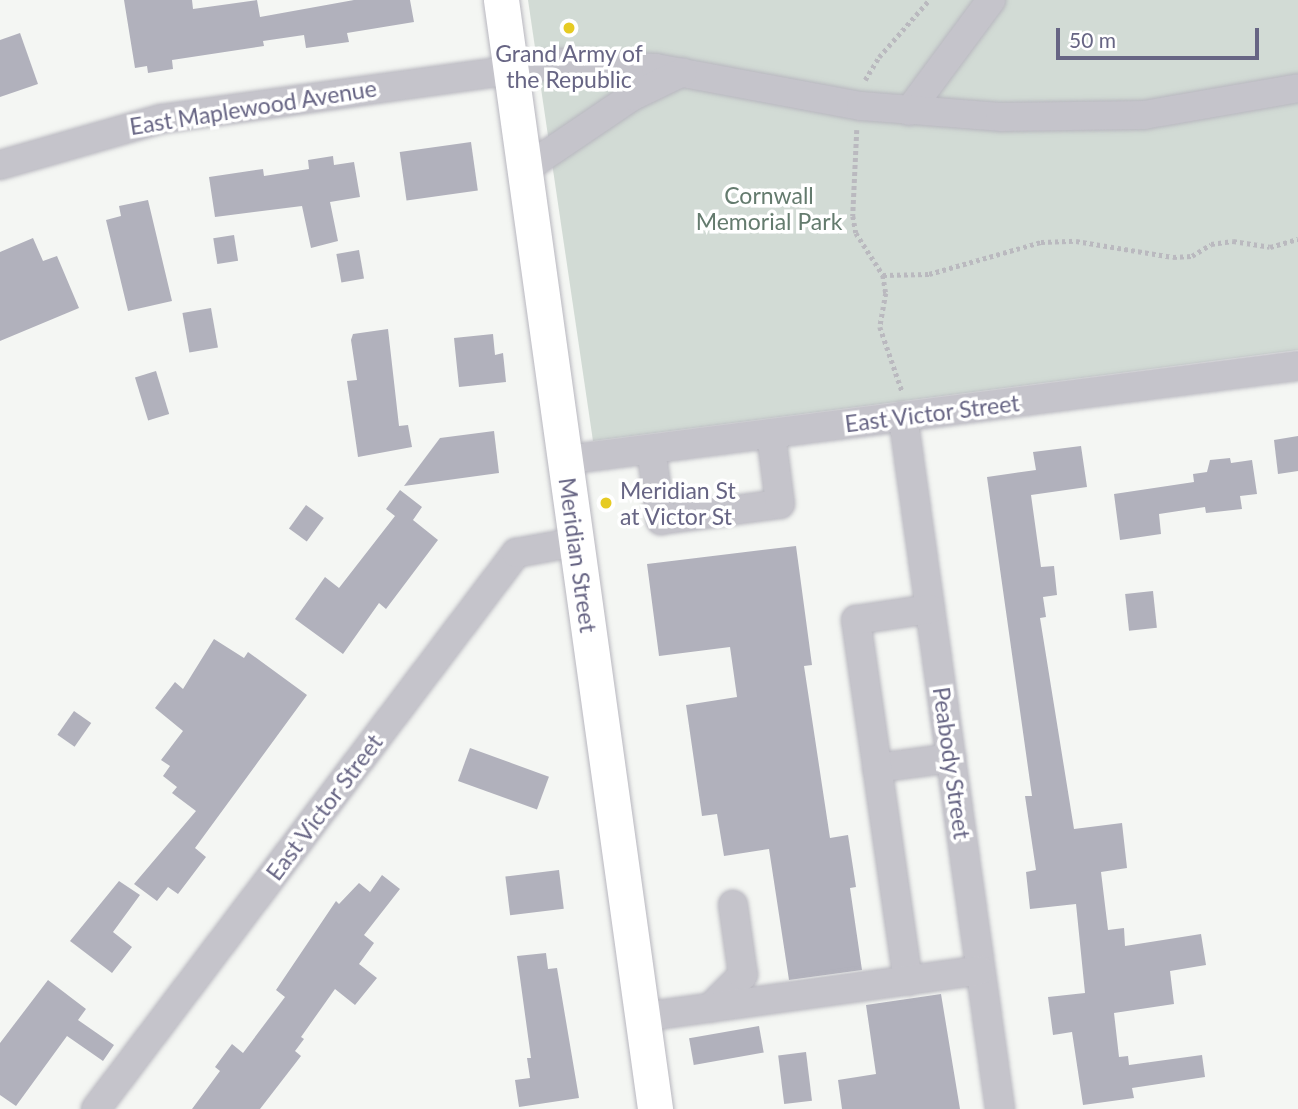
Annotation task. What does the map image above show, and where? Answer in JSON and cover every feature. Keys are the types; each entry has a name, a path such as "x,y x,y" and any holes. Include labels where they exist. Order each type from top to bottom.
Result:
{"main road":[{"name":"Meridian Street","path":"501,0 655,1109"}],"street":[{"path":"909,111 991,0"},
{"name":"East Maplewood Avenue","path":"0,165 160,119 511,69 588,63 684,72 861,106 909,111 1081,118 1144,115 1298,88"},
{"path":"525,169 633,96 684,72"},
{"name":"East Victor Street","path":"565,460 1298,366"},
{"name":"Peabody Street","path":"903,416 1000,1109"},
{"path":"651,449 661,520 780,504 771,434"},
{"name":"East Victor Street","path":"96,1109 516,553 576,542"},
{"path":"908,981 856,620 930,610"},
{"path":"877,768 951,758"},
{"path":"710,1008 743,975 733,905"},
{"path":"643,1017 980,970"}],"path":[{"path":"903,416 900,379 880,327 886,293 883,275 856,233 853,216 853,156 861,106 871,68 929,0"},
{"path":"883,275 929,274 1041,242 1076,241 1172,257 1192,256 1222,243 1270,247 1298,239"}],"green space":[{"name":"Cornwall Memorial Park","path":"528,0 1298,0 1298,350 593,441"}],"building":[{"path":"124,0 192,0 193,9 257,0 260,17 354,0 410,0 414,22 347,33 349,42 306,48 304,35 263,41 264,46 172,60 173,69 148,73 147,66 135,68"},
{"path":"20,33 38,84 0,97 0,40"},
{"path":"471,142 478,191 407,201 400,152"},
{"path":"333,156 334,165 354,162 360,197 330,202 338,241 311,248 302,206 215,217 209,177 263,169 264,176 309,169 308,160"},
{"path":"148,200 172,301 128,311 106,220 121,216 119,206"},
{"path":"234,235 238,261 217,264 213,238"},
{"path":"33,238 43,261 57,256 79,308 0,341 0,252"},
{"path":"359,250 364,279 341,283 336,254"},
{"path":"211,308 218,347 189,352 182,313"},
{"path":"388,329 399,426 408,425 412,447 358,457 347,381 357,380 351,340 353,334"},
{"path":"493,334 495,355 503,353 506,382 459,387 454,338"},
{"path":"156,371 169,414 148,420 135,377"},
{"path":"494,431 499,473 404,486 440,438"},
{"path":"1298,436 1298,471 1278,474 1274,440"},
{"path":"1081,446 1087,487 1031,495 1041,567 1054,566 1057,595 1043,597 1046,617 1040,618 1074,829 1122,823 1127,868 1101,872 1108,930 1124,928 1125,946 1201,934 1206,965 1170,971 1174,1004 1114,1013 1119,1057 1128,1056 1129,1065 1202,1055 1205,1077 1132,1088 1134,1098 1083,1105 1072,1032 1053,1035 1048,997 1085,993 1076,904 1030,909 1026,872 1036,870 1025,796 1032,796 987,477 1036,470 1033,452"},
{"path":"1230,458 1231,463 1252,460 1257,494 1240,496 1242,509 1206,513 1205,507 1159,514 1161,534 1120,540 1114,494 1194,482 1193,474 1207,472 1210,460"},
{"path":"400,490 422,507 413,520 438,540 386,609 379,603 343,654 295,619 325,577 339,588 395,516 386,509"},
{"path":"306,505 324,518 307,541 289,528"},
{"path":"796,546 812,665 804,666 830,838 848,835 856,887 850,888 862,970 789,980 769,849 724,856 717,814 702,816 686,705 737,697 730,647 659,656 647,564"},
{"path":"1153,591 1157,628 1129,631 1125,594"},
{"path":"214,639 244,658 248,652 307,695 195,848 206,857 178,894 168,887 157,901 134,884 196,811 172,793 177,787 163,776 170,766 161,760 183,731 155,708 175,682 183,689"},
{"path":"74,711 91,723 75,747 57,735"},
{"path":"470,748 549,777 537,810 458,781"},
{"path":"559,870 564,909 510,915 505,877"},
{"path":"382,875 400,889 364,935 374,943 359,964 377,978 355,1005 335,989 301,1037 304,1039 295,1051 301,1056 260,1109 192,1109 220,1071 215,1067 232,1044 243,1053 285,997 276,990 336,901 339,904 359,883 370,892"},
{"path":"119,881 140,895 113,932 132,947 112,973 70,941"},
{"path":"546,953 548,969 557,968 579,1098 519,1107 515,1080 530,1078 527,1058 531,1058 517,956"},
{"path":"48,980 86,1009 78,1020 114,1045 103,1061 67,1036 16,1106 0,1095 0,1043"},
{"path":"941,994 960,1109 842,1109 838,1080 876,1074 866,1005"},
{"path":"759,1026 764,1053 694,1065 689,1038"},
{"path":"806,1052 812,1101 784,1104 778,1055"}],"place":[{"name":"Grand Army of the Republic","path":"569,28"},
{"name":"Meridian St at Victor St","path":"606,503"}]}
